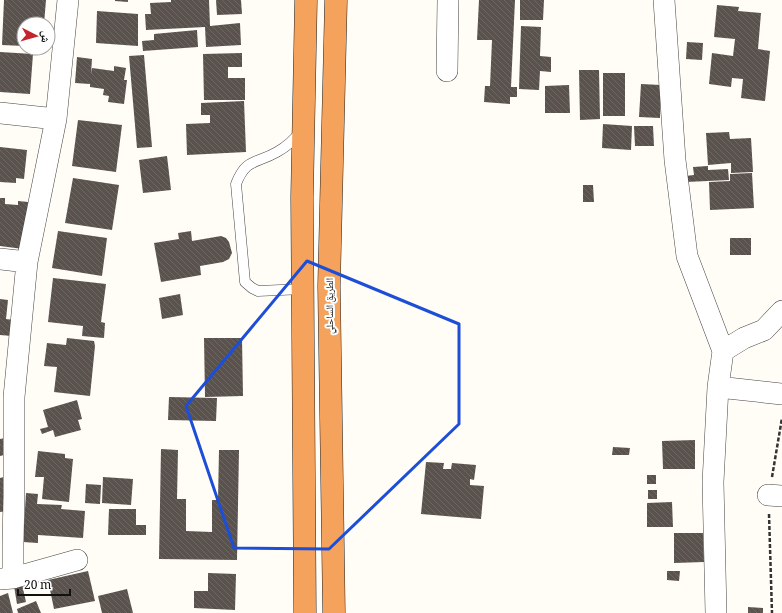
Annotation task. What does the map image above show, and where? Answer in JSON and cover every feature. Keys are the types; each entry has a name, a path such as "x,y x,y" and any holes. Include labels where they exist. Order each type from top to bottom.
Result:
{"highway":[{"path":"306,0 302,197 306,613"},
{"name":"الطريق الساحلي","path":"334,613 329,286 336,0"},
{"path":"303,289 329,286"}],"street":[{"path":"68,0 56,119 27,262 7,397 14,496 12,543 7,579 77,560"},
{"path":"447,71 448,0"},
{"path":"664,0 675,160 687,256 723,352 718,387 713,482 716,613"},
{"path":"0,113 56,119"},
{"path":"0,259 27,262"},
{"path":"723,352 744,338 764,330 782,311"},
{"path":"718,387 782,394"}],"lane":[{"path":"303,289 258,291 245,282 236,184 239,176 250,163 276,153 285,147 304,127"}],"highlighted area":[{"path":"307,261 459,324 459,424 329,549 234,548 186,406"}],"building":[{"path":"4,0 46,0 45,16 16,16 16,46 2,45"},
{"path":"128,0 128,2 115,1"},
{"path":"171,0 209,0 210,26 240,23 241,45 206,47 205,27 146,30 145,14 151,14 150,3 171,2"},
{"path":"216,0 241,0 242,14 217,15"},
{"path":"479,0 515,0 511,87 517,87 517,97 510,97 510,104 484,102 485,86 490,86 492,40 477,40"},
{"path":"520,0 544,0 543,20 520,20"},
{"path":"717,5 739,7 738,11 761,13 758,49 770,51 765,101 741,98 743,79 732,78 731,87 709,84 712,53 733,56 735,39 714,37"},
{"path":"97,11 138,14 138,46 96,43"},
{"path":"521,26 541,27 540,56 551,57 551,72 540,71 539,90 519,89"},
{"path":"197,30 198,47 143,51 142,41 154,40 154,34"},
{"path":"687,42 703,43 702,60 686,59"},
{"path":"0,52 16,53 16,56 33,56 30,94 0,92"},
{"path":"242,53 242,67 228,67 228,78 245,78 245,100 204,100 203,54"},
{"path":"144,55 152,147 137,148 129,56"},
{"path":"77,57 92,59 91,74 92,68 114,71 114,66 126,68 124,80 127,80 124,104 108,102 109,96 103,95 104,89 90,87 90,84 75,83"},
{"path":"579,70 599,70 600,119 580,120"},
{"path":"603,73 625,73 625,116 603,116"},
{"path":"641,84 661,85 660,118 639,117"},
{"path":"569,85 570,113 545,113 545,86"},
{"path":"244,101 246,152 187,155 186,124 210,123 210,115 201,115 201,103"},
{"path":"78,120 122,125 116,172 72,166"},
{"path":"603,124 632,126 631,150 602,148"},
{"path":"634,126 653,126 654,146 635,146"},
{"path":"729,132 730,139 751,138 753,172 731,173 731,163 708,165 706,133"},
{"path":"0,147 27,150 24,179 16,178 16,183 0,182"},
{"path":"167,156 171,190 143,193 139,160"},
{"path":"708,166 708,170 728,169 729,180 686,182 685,176 694,175 693,167"},
{"path":"752,173 754,208 710,210 709,182 730,181 730,174"},
{"path":"73,178 119,185 112,230 65,223"},
{"path":"583,185 593,185 594,202 583,202"},
{"path":"0,198 5,198 5,204 18,205 18,201 28,202 23,249 0,246"},
{"path":"58,231 107,238 102,276 52,268"},
{"path":"191,231 192,241 221,236 226,238 229,242 232,253 229,259 223,262 200,266 201,275 161,282 154,243 179,239 178,233"},
{"path":"730,238 751,238 751,255 730,255"},
{"path":"53,278 106,284 101,322 105,323 104,338 82,336 83,326 48,322"},
{"path":"180,294 183,315 162,319 159,298"},
{"path":"0,299 8,300 6,319 14,320 12,336 0,335"},
{"path":"67,338 94,341 95,346 90,396 54,392 57,367 44,366 47,343 66,345"},
{"path":"204,338 242,338 243,396 205,397"},
{"path":"169,397 217,398 216,421 168,420"},
{"path":"77,400 82,419 78,420 81,430 55,437 53,430 42,434 40,429 48,427 43,410"},
{"path":"5,438 8,454 0,456 0,439"},
{"path":"695,440 695,469 663,469 662,441"},
{"path":"613,447 630,448 629,455 612,455"},
{"path":"161,449 178,450 177,499 186,499 186,531 212,532 212,500 218,500 219,450 239,450 237,560 159,559"},
{"path":"38,451 65,454 65,458 73,459 69,502 42,499 44,477 35,477"},
{"path":"426,462 444,463 443,469 451,469 452,463 476,465 474,480 470,479 470,485 484,486 481,519 421,514"},
{"path":"647,475 656,475 656,484 647,484"},
{"path":"4,477 8,511 0,512 0,478"},
{"path":"103,477 133,479 131,505 102,503"},
{"path":"86,484 101,485 100,504 85,503"},
{"path":"648,490 657,490 657,499 648,499"},
{"path":"26,493 38,494 37,504 62,505 61,509 85,511 83,538 38,535 38,543 23,542"},
{"path":"672,502 673,527 647,527 647,503"},
{"path":"109,509 136,509 136,525 146,525 146,535 108,535"},
{"path":"674,533 703,533 704,562 674,563"},
{"path":"88,571 95,601 54,609 48,580"},
{"path":"667,571 680,571 679,581 667,580"},
{"path":"208,573 236,574 235,610 194,608 194,591 208,591"},
{"path":"22,584 26,602 17,604 14,586"},
{"path":"127,589 133,613 102,613 98,596"},
{"path":"8,593 13,613 0,613 0,596"},
{"path":"36,601 41,613 18,613 17,609"},
{"path":"748,607 763,608 763,613 748,613"}]}
